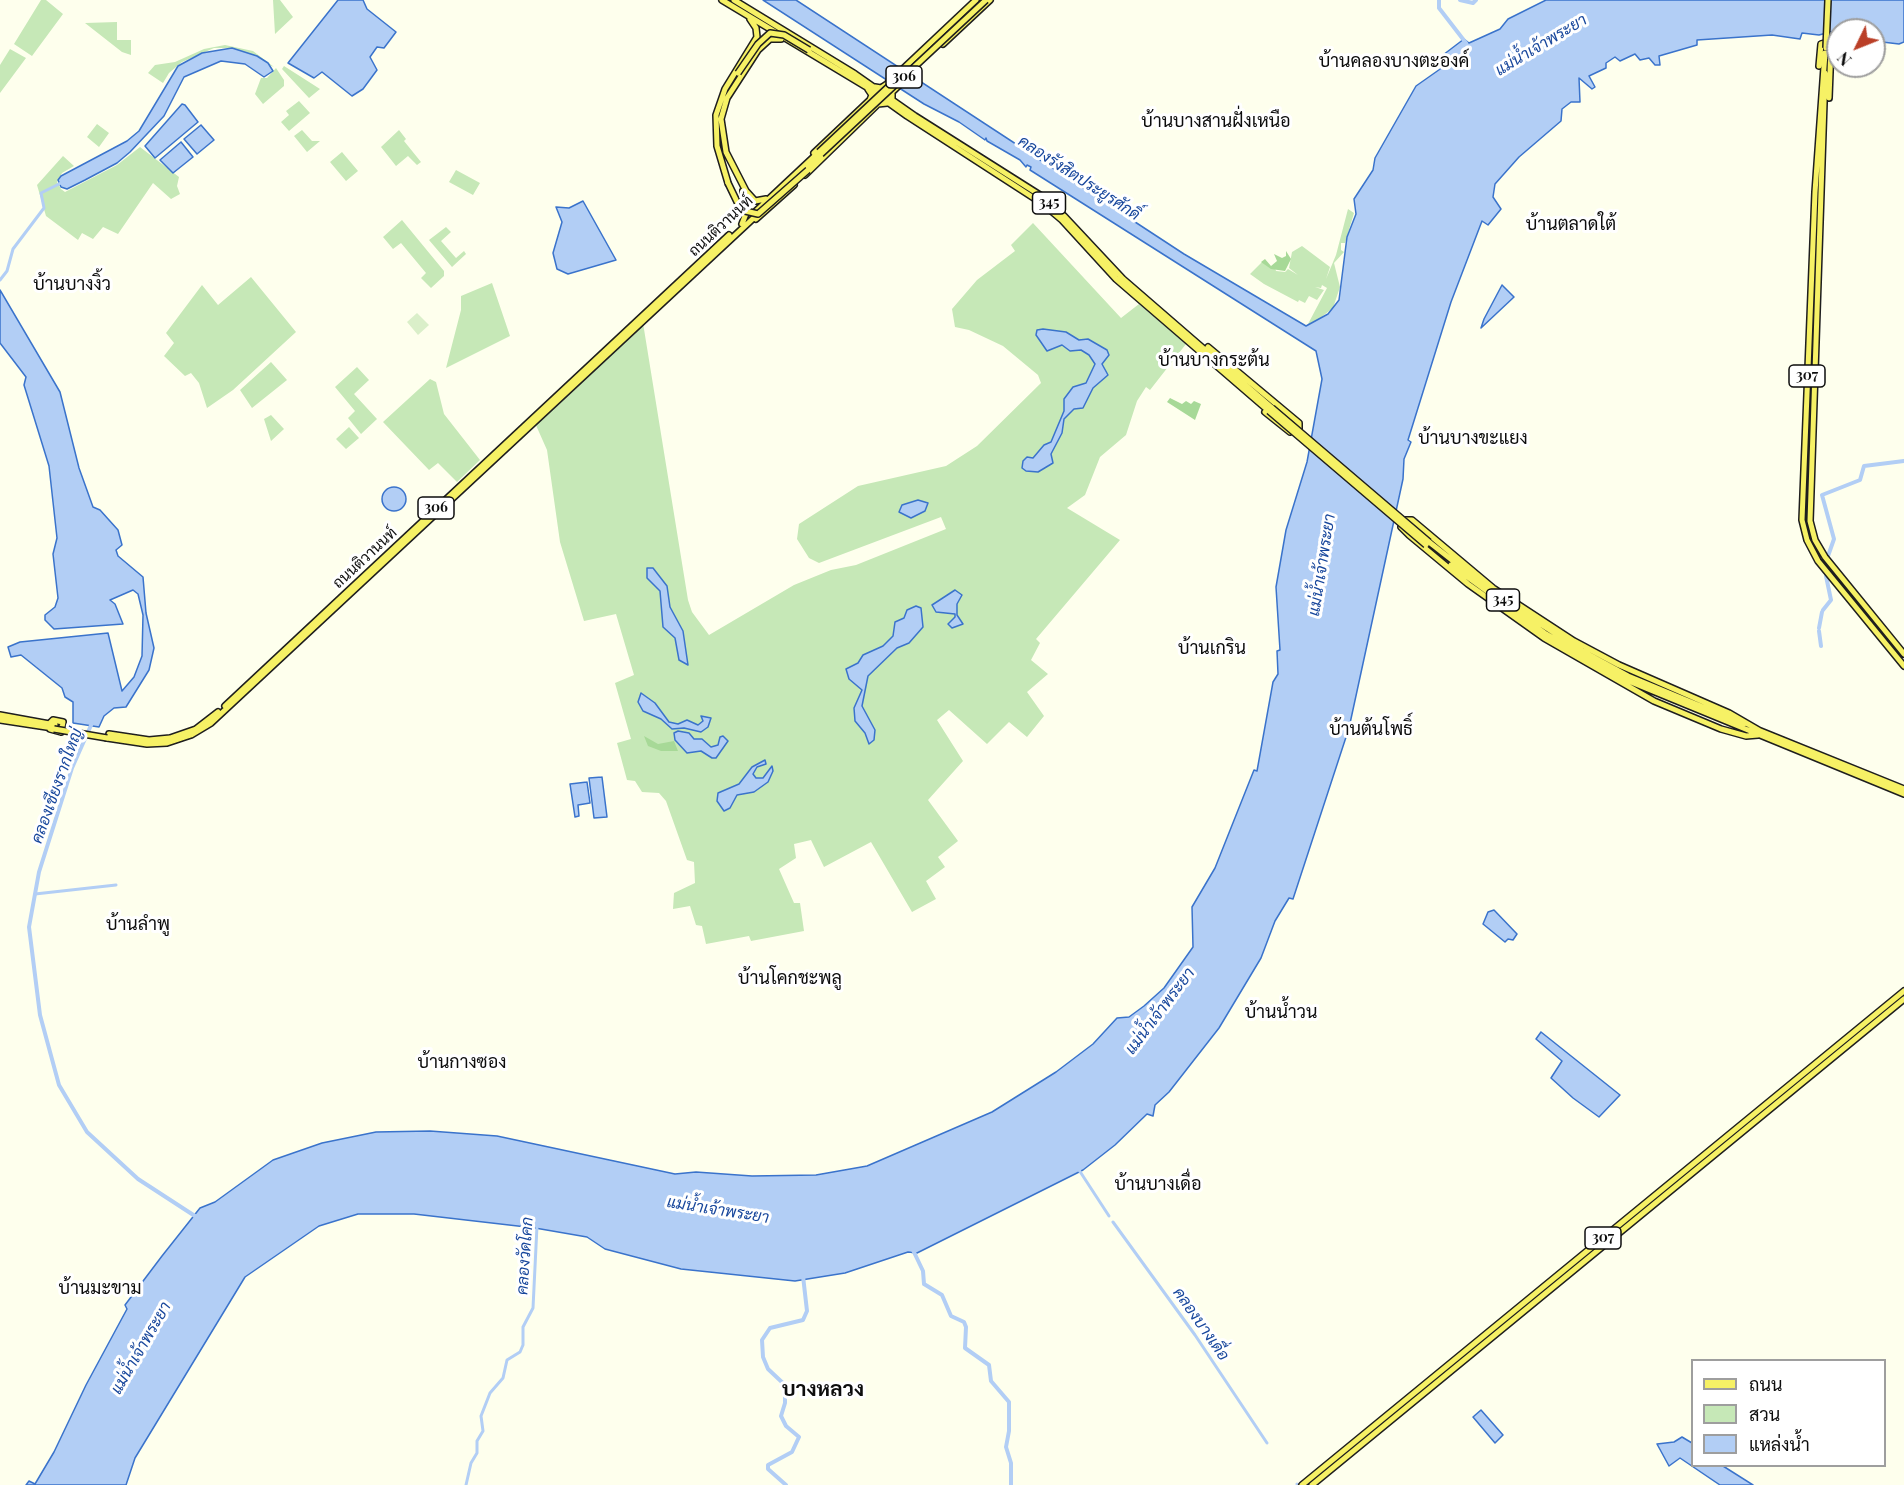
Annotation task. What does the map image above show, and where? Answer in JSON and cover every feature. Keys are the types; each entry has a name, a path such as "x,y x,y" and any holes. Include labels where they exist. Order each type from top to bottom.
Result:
{"main road":[{"name":"345","path":"722,0 794,45 866,84 874,86 892,103"},
{"name":"345","path":"734,0 1048,202 1118,274 1270,410 1428,544 1537,628 1590,660 1617,673 1904,794"},
{"name":"306","path":"874,86 881,88 887,84 976,0"},
{"name":"ถนนติวานนท์","path":"684,279 737,233 981,0"},
{"name":"ถนนติวานนท์","path":"0,716 108,736 159,740 195,729 216,714 324,616 769,198 988,0"},
{"name":"ถนนติวานนท์","path":"737,233 764,213 867,114 881,103 892,103 891,96 895,88 988,0"},
{"name":"307","path":"1828,0 1813,329 1816,343 1809,505 1811,528 1825,557 1904,654"},
{"path":"741,12 754,24 758,37"},
{"path":"766,41 765,33 758,37 722,97 716,115 716,136 728,183 741,210 758,214 808,170 820,153"},
{"path":"722,97 758,44 770,33 784,35 866,84"},
{"path":"742,224 750,202 726,152 721,119 727,98 766,41 777,38 794,45"},
{"path":"1824,42 1831,46 1828,104 1822,117 1819,76 1821,44 1824,42"},
{"name":"306","path":"925,49 931,49 930,55"},
{"name":"306","path":"911,62 912,68 918,67"},
{"name":"306","path":"861,108 872,97 866,84"},
{"path":"729,88 719,112 719,136 723,154 750,202"},
{"path":"861,108 867,114"},
{"name":"ถนนติวานนท์","path":"775,193 861,108"},
{"path":"750,202 759,202 769,198"},
{"name":"307","path":"1813,329 1808,343 1802,512 1805,534 1822,567 1904,666"},
{"path":"1183,333 1219,356 1299,423 1298,431 1290,432 1208,362 1183,333"},
{"path":"1808,343 1812,339 1816,343"},
{"path":"1617,673 1582,661 1486,598 1403,529 1403,520 1412,520 1494,588 1574,641 1617,673 1654,701 1712,726 1747,729 1759,733"},
{"name":"345","path":"1470,578 1617,673"},
{"path":"1470,578 1494,588"},
{"path":"1470,578 1486,598"},
{"path":"1882,640 1887,639 1888,634"},
{"path":"1574,641 1582,651"},
{"path":"1890,650 1891,644 1896,645"},
{"path":"1582,661 1590,660"},
{"name":"ถนนติวานนท์","path":"0,720 51,726"},
{"name":"345","path":"1835,764 1904,789"},
{"name":"307","path":"1312,1485 1463,1357 1828,1057 1904,991"},
{"name":"307","path":"1828,1057 1904,999"},
{"name":"307","path":"1302,1485 1463,1357"}],"green space":[{"path":"41,0 46,0 63,14 32,56 14,44"},
{"path":"273,0 280,0 293,17 275,34"},
{"path":"117,22 117,40 131,40 131,55 122,52 85,23"},
{"path":"225,45 253,51 274,67 231,48 214,48 182,62 169,73 163,83 148,73 155,65 175,62 204,49"},
{"path":"10,49 26,58 0,93 0,65"},
{"path":"284,66 320,89 309,98 282,69"},
{"path":"276,68 284,80 284,86 263,104 255,94 261,78 267,78"},
{"path":"299,101 310,113 289,131 281,122 289,115 286,111"},
{"path":"97,124 109,133 99,147 87,137"},
{"path":"302,130 312,141 320,141 307,152 294,136"},
{"path":"399,130 406,139 404,141 421,162 417,165 408,156 396,166 381,147"},
{"path":"140,147 179,177 177,186 180,194 171,199 153,183 118,234 103,227 93,239 82,233 78,240 46,216 37,185 63,156 74,166 62,173 57,182 65,192 117,165"},
{"path":"342,152 358,171 346,181 330,162"},
{"path":"456,170 480,183 473,195 449,182"},
{"path":"1348,209 1354,213 1345,243 1341,243 1341,250 1344,252 1334,263 1340,287 1333,308 1311,325 1308,324 1327,288 1322,285 1321,288 1315,287 1324,290 1317,300 1309,296 1305,303 1299,300 1298,302 1250,274 1263,261 1276,271 1285,272 1288,269 1298,275 1289,268 1292,252 1302,246 1330,267 1326,279 1336,255"},
{"path":"402,220 444,271 444,276 431,288 421,278 426,273 401,243 393,249 383,237"},
{"path":"1033,223 1121,318 1139,304 1186,344 1150,390 1146,387 1137,401 1126,435 1100,457 1085,495 1067,508 1120,540 1036,639 1040,643 1031,660 1048,674 1027,692 1044,716 1027,737 1009,722 987,744 949,710 937,720 963,761 928,800 958,841 938,857 945,867 926,881 936,899 912,912 871,842 824,867 811,840 794,844 796,858 779,869 794,903 800,903 804,931 751,941 749,936 706,944 702,926 696,925 690,906 673,909 674,893 695,883 694,862 687,860 666,801 659,793 642,792 635,781 627,780 617,743 631,739 615,683 634,675 616,614 584,621 560,542 547,450 535,423 643,323 688,600 692,612 709,635 794,585 831,570 856,565 946,529 941,517 819,563 809,558 797,539 799,524 858,486 946,466 977,446 1041,383 1038,375 1003,346 969,330 955,327 952,309 977,280 1015,251 1011,245"},
{"path":"446,227 451,232 441,241 456,258 464,251 466,254 452,267 429,240"},
{"path":"1286,251 1291,259 1285,271 1271,269 1261,262 1265,259 1271,266 1277,261 1274,254 1282,258 1286,256"},
{"path":"251,277 296,332 233,390 207,408 199,383 191,373 185,376 164,356 174,343 166,333 202,285 218,305"},
{"path":"492,283 510,336 446,368 461,310 461,296"},
{"path":"417,313 429,325 418,335 407,322"},
{"path":"271,362 287,380 252,408 240,390"},
{"path":"357,367 369,380 354,394 377,419 361,434 348,418 355,411 335,387"},
{"path":"430,379 436,382 444,414 480,460 457,482 438,463 429,470 383,422"},
{"path":"1170,398 1182,404 1186,401 1191,404 1194,401 1201,404 1195,420 1167,402"},
{"path":"271,415 284,429 271,441 264,419"},
{"path":"349,427 359,438 346,449 336,439"},
{"path":"644,736 658,744 674,741 678,751 661,751 648,746"}],"water":[{"path":"338,0 363,0 367,9 396,32 384,48 377,47 370,57 377,70 363,89 352,96 322,72 314,78 288,63"},
{"name":"แม่น้ำเจ้าพระยา","path":"763,0 796,0 1184,254 1306,326 1328,314 1339,300 1347,237 1356,214 1354,199 1373,170 1375,158 1416,86 1443,67 1439,58 1464,39 1469,43 1500,29 1508,19 1546,0 1904,0 1904,42 1899,44 1886,42 1886,18 1826,18 1826,33 1819,35 1802,33 1800,39 1772,35 1697,40 1697,45 1659,56 1660,65 1655,65 1649,58 1640,60 1635,54 1620,61 1615,57 1606,63 1606,68 1589,76 1595,87 1592,89 1579,78 1580,102 1571,102 1562,109 1561,121 1519,157 1495,184 1493,197 1501,209 1488,225 1482,221 1451,302 1408,440 1411,442 1404,459 1403,479 1349,728 1293,899 1289,898 1275,921 1261,958 1219,1028 1169,1092 1155,1105 1153,1116 1147,1114 1115,1145 1083,1170 917,1253 908,1252 845,1273 795,1281 681,1269 605,1249 587,1237 535,1228 414,1214 358,1214 319,1226 245,1277 135,1458 126,1485 26,1485 29,1481 35,1484 54,1452 86,1385 127,1309 125,1305 162,1256 200,1208 215,1202 273,1160 322,1143 376,1132 430,1131 497,1136 675,1174 696,1172 752,1176 816,1175 867,1166 992,1112 1056,1072 1093,1044 1117,1018 1129,1017 1164,988 1193,947 1192,907 1215,868 1254,770 1257,771 1273,682 1278,674 1277,651 1280,650 1276,587 1286,530 1307,462 1322,379 1316,351 1030,170 1031,167 1027,165 1026,167 1020,160 987,141 986,138 985,140 959,122 924,104"},
{"path":"232,48 257,56 268,63 273,71 264,77 245,64 221,61 184,77 164,116 130,152 117,163 85,180 67,189 61,187 58,180 61,176 127,141 139,131 178,66 202,53"},
{"path":"182,104 198,122 155,158 145,146"},
{"path":"201,125 214,140 197,154 184,139"},
{"path":"181,142 193,157 173,173 160,160"},
{"path":"583,201 616,260 568,274 557,269 553,253 562,222 556,207 569,208"},
{"path":"1502,285 1514,297 1481,328 1484,319"},
{"path":"0,290 60,392 79,468 93,507 100,510 118,530 122,545 116,550 118,556 143,577 146,613 154,648 149,670 126,707 114,708 104,716 99,727 73,723 73,702 65,697 62,688 21,655 11,657 8,647 20,642 108,633 122,691 134,677 142,656 143,615 138,594 133,590 110,600 115,604 123,624 54,629 45,620 45,615 55,607 58,598 53,554 57,538 49,466 24,385 26,377 0,343"},
{"path":"1037,330 1066,332 1079,340 1088,339 1107,350 1109,355 1102,364 1108,375 1093,388 1083,408 1074,409 1064,419 1062,433 1051,454 1053,463 1038,472 1026,471 1022,468 1023,461 1027,457 1033,458 1044,445 1051,442 1064,411 1064,399 1073,387 1086,383 1095,364 1089,355 1081,350 1070,351 1062,345 1047,351 1036,335"},
{"path":"394,487 399,488 405,494 405,504 399,510 394,511 389,510 383,504 382,499 383,494 389,488"},
{"path":"918,500 928,503 925,511 911,518 899,512 902,505"},
{"path":"647,568 653,568 667,586 670,607 683,631 688,665 679,660 675,638 663,627 660,591 647,578"},
{"path":"955,590 962,595 957,604 957,615 963,624 952,628 948,624 955,614 936,612 932,605"},
{"path":"916,606 921,608 923,627 909,643 897,648 868,676 862,706 875,730 874,740 869,744 865,733 855,721 854,708 862,690 849,679 846,669 858,663 863,655 883,646 893,636 895,622 904,618 907,610"},
{"path":"641,693 655,703 669,722 678,724 687,720 698,725 703,721 701,716 711,718 708,727 701,732 684,728 672,729 661,719 643,711 638,702"},
{"path":"678,731 689,733 694,739 702,739 711,747 718,745 720,737 723,736 728,741 716,758 701,751 687,753 675,740 674,733"},
{"path":"765,760 766,764 757,767 753,774 756,778 763,778 772,766 773,771 768,782 754,792 737,795 730,808 724,811 717,801 718,793 739,784 752,767"},
{"path":"602,777 607,817 594,818 589,778"},
{"path":"587,782 590,803 578,805 579,816 575,817 570,784"},
{"path":"1494,910 1517,934 1513,940 1508,939 1505,942 1483,924 1488,912"},
{"path":"1541,1032 1620,1095 1599,1117 1551,1078 1562,1061 1536,1039"},
{"path":"1481,1410 1503,1435 1495,1443 1473,1417"},
{"path":"1682,1437 1691,1442 1691,1465 1680,1458 1669,1466 1657,1444 1674,1442"},
{"path":"1693,1467 1725,1467 1753,1485 1720,1485"}],"waterway":[{"path":"1439,0 1439,8 1466,43"},
{"path":"1460,0 1473,3 1476,0"},
{"path":"0,280 7,271 13,249 44,208 41,193 61,183"},
{"path":"1828,556 1834,539 1822,495 1860,480 1864,466 1904,461"},
{"path":"1823,610 1831,600 1826,576"},
{"path":"1819,628 1822,612"},
{"path":"1819,631 1821,646"},
{"name":"คลองเชียงรากใหญ่","path":"92,723 72,768 39,872 29,927 40,1015 59,1085 87,1132 138,1179 198,1218"},
{"path":"35,894 116,885"},
{"name":"คลองบางเดื่อ","path":"1079,1170 1109,1216"},
{"name":"คลองบางเดื่อ","path":"1113,1222 1195,1335 1267,1443"},
{"name":"คลองวัดโคก","path":"466,1485 471,1463 477,1453 477,1441 483,1431 481,1416 490,1393 503,1378 507,1360 520,1352 523,1345 523,1327 533,1308 537,1226"},
{"path":"912,1248 923,1271 924,1284 942,1295 951,1316 964,1322 966,1327 965,1348 989,1365 991,1381 1009,1402 1009,1431 1006,1447 1011,1463 1011,1485"},
{"path":"786,1485 768,1469 768,1465 792,1452 799,1437 786,1426 781,1416 785,1403 785,1385 768,1369 763,1357 762,1340 770,1328 803,1320 807,1311 803,1276"}],"district":[{"name":"บ้านคลองบางตะองค์","path":"1394,61"},
{"name":"บ้านบางสานฝั่งเหนือ","path":"1216,121"},
{"name":"บ้านตลาดใต้","path":"1571,224"},
{"name":"บ้านบางงิ้ว","path":"72,284"},
{"name":"บ้านบางกระต้น","path":"1214,360"},
{"name":"บ้านบางขะแยง","path":"1473,438"},
{"name":"บ้านเกริน","path":"1212,648"},
{"name":"บ้านต้นโพธิ์","path":"1371,729"},
{"name":"บ้านลำพู","path":"138,924"},
{"name":"บ้านโคกชะพลู","path":"790,978"},
{"name":"บ้านน้ำวน","path":"1281,1012"},
{"name":"บ้านกางซอง","path":"462,1062"},
{"name":"บ้านบางเดื่อ","path":"1158,1184"},
{"name":"บ้านมะขาม","path":"100,1288"},
{"name":"บางหลวง","path":"823,1389"}],"water label":[{"name":"คลองรังสิตประยูรศักดิ์","path":"1079,178"}]}
